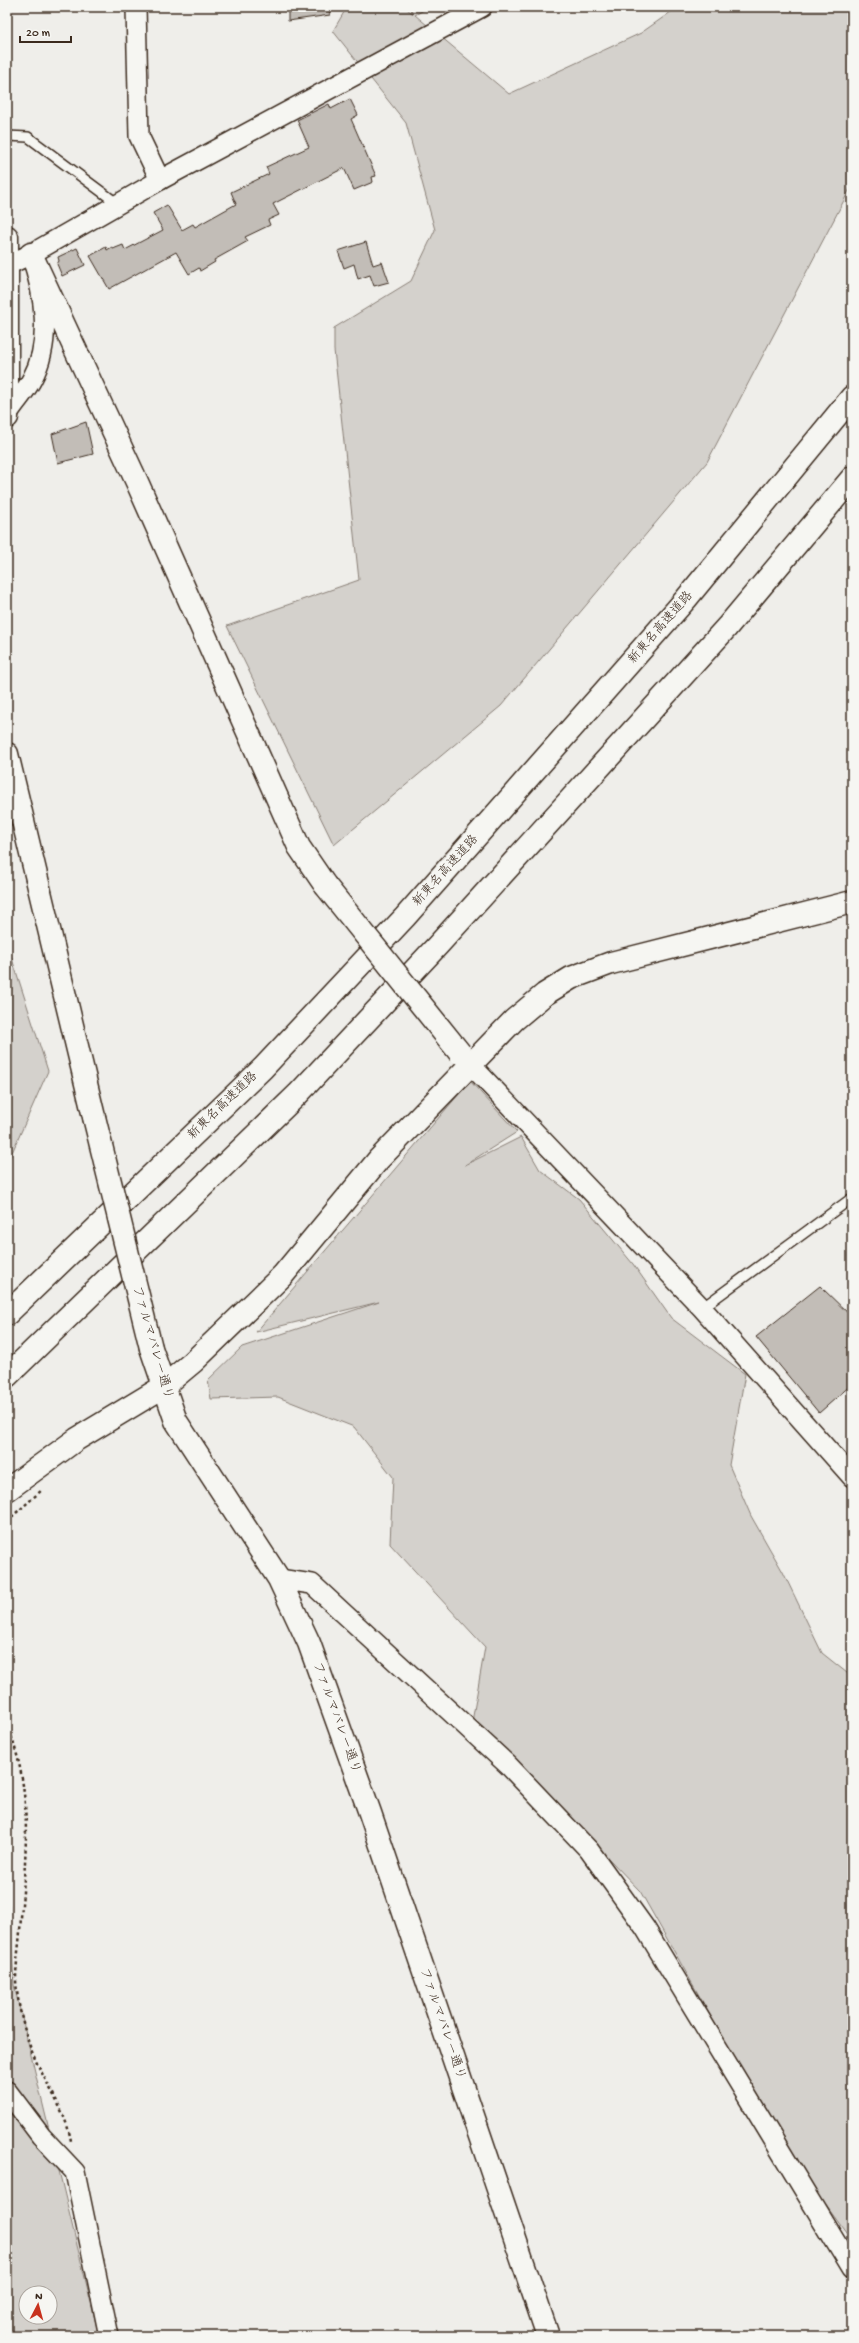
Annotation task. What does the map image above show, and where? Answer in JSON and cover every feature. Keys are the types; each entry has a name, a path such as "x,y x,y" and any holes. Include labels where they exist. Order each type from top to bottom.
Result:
{"main road":[{"path":"7,237 8,413"},
{"path":"31,254 141,489 299,847 325,885 466,1059"},
{"name":"新東名高速道路","path":"7,1314 263,1068 405,918 686,599 852,397"},
{"path":"7,1376 298,1094 417,968 727,627 852,478"},
{"name":"ファルマバレー通り","path":"7,754 150,1348 163,1387 176,1421 279,1579 309,1643 370,1813 548,2336"},
{"path":"7,1490 77,1439 163,1387 193,1362 283,1275 379,1158 466,1059 545,994 571,978 611,963 852,902"}],"street":[{"path":"136,7 139,136 160,180"},
{"path":"8,265 31,254 160,180 482,7"},
{"path":"8,413 32,379 45,339 41,286 31,254"},
{"path":"466,1059 702,1308 852,1477"},
{"path":"279,1579 312,1584 509,1766 588,1850 645,1928 852,2270"},
{"path":"7,2091 41,2136 75,2172 109,2336"}],"lane":[{"path":"7,136 28,137 118,204"},
{"path":"702,1308 852,1198"}],"path":[{"path":"7,1725 23,1775 26,1817 26,1862 16,1989 30,2046 62,2113 72,2143"}],"shaded area":[{"path":"347,7 405,7 413,14 410,7 429,7 415,15 509,94 641,33 678,7 852,7 852,185 707,462 501,706 334,845 227,626 359,580 334,350 334,328 411,281 435,230 406,123 333,31"},
{"path":"7,943 48,1071 7,1164"},
{"path":"470,1081 517,1132 465,1165 521,1137 540,1170 579,1199 633,1264 671,1318 745,1374 729,1465 751,1516 783,1572 822,1653 852,1677 852,2241 792,2160 640,1891 481,1727 472,1722 485,1647 390,1544 393,1477 354,1427 278,1397 211,1399 208,1380 242,1347 379,1302 256,1332"},
{"path":"7,1880 14,1985 99,2336 7,2336"}],"building":[{"path":"288,7 329,7 330,15 288,21"},
{"path":"350,99 358,115 351,119 376,176 372,177 373,182 354,190 344,168 273,204 279,215 268,220 270,225 245,237 248,241 214,260 215,262 200,271 199,268 189,274 176,252 109,289 90,256 106,247 107,250 112,247 113,249 123,245 125,250 163,230 153,213 167,205 182,230 193,224 195,227 236,204 231,192 269,174 266,167 309,147 297,120 329,104 331,109"},
{"path":"366,242 373,265 382,262 389,282 374,286 370,275 358,279 354,264 344,268 338,251"},
{"path":"77,248 85,265 62,276 57,264 59,261 58,257"},
{"path":"86,422 93,454 58,463 52,434"},
{"path":"820,1286 852,1317 852,1384 819,1413 756,1337"}]}
